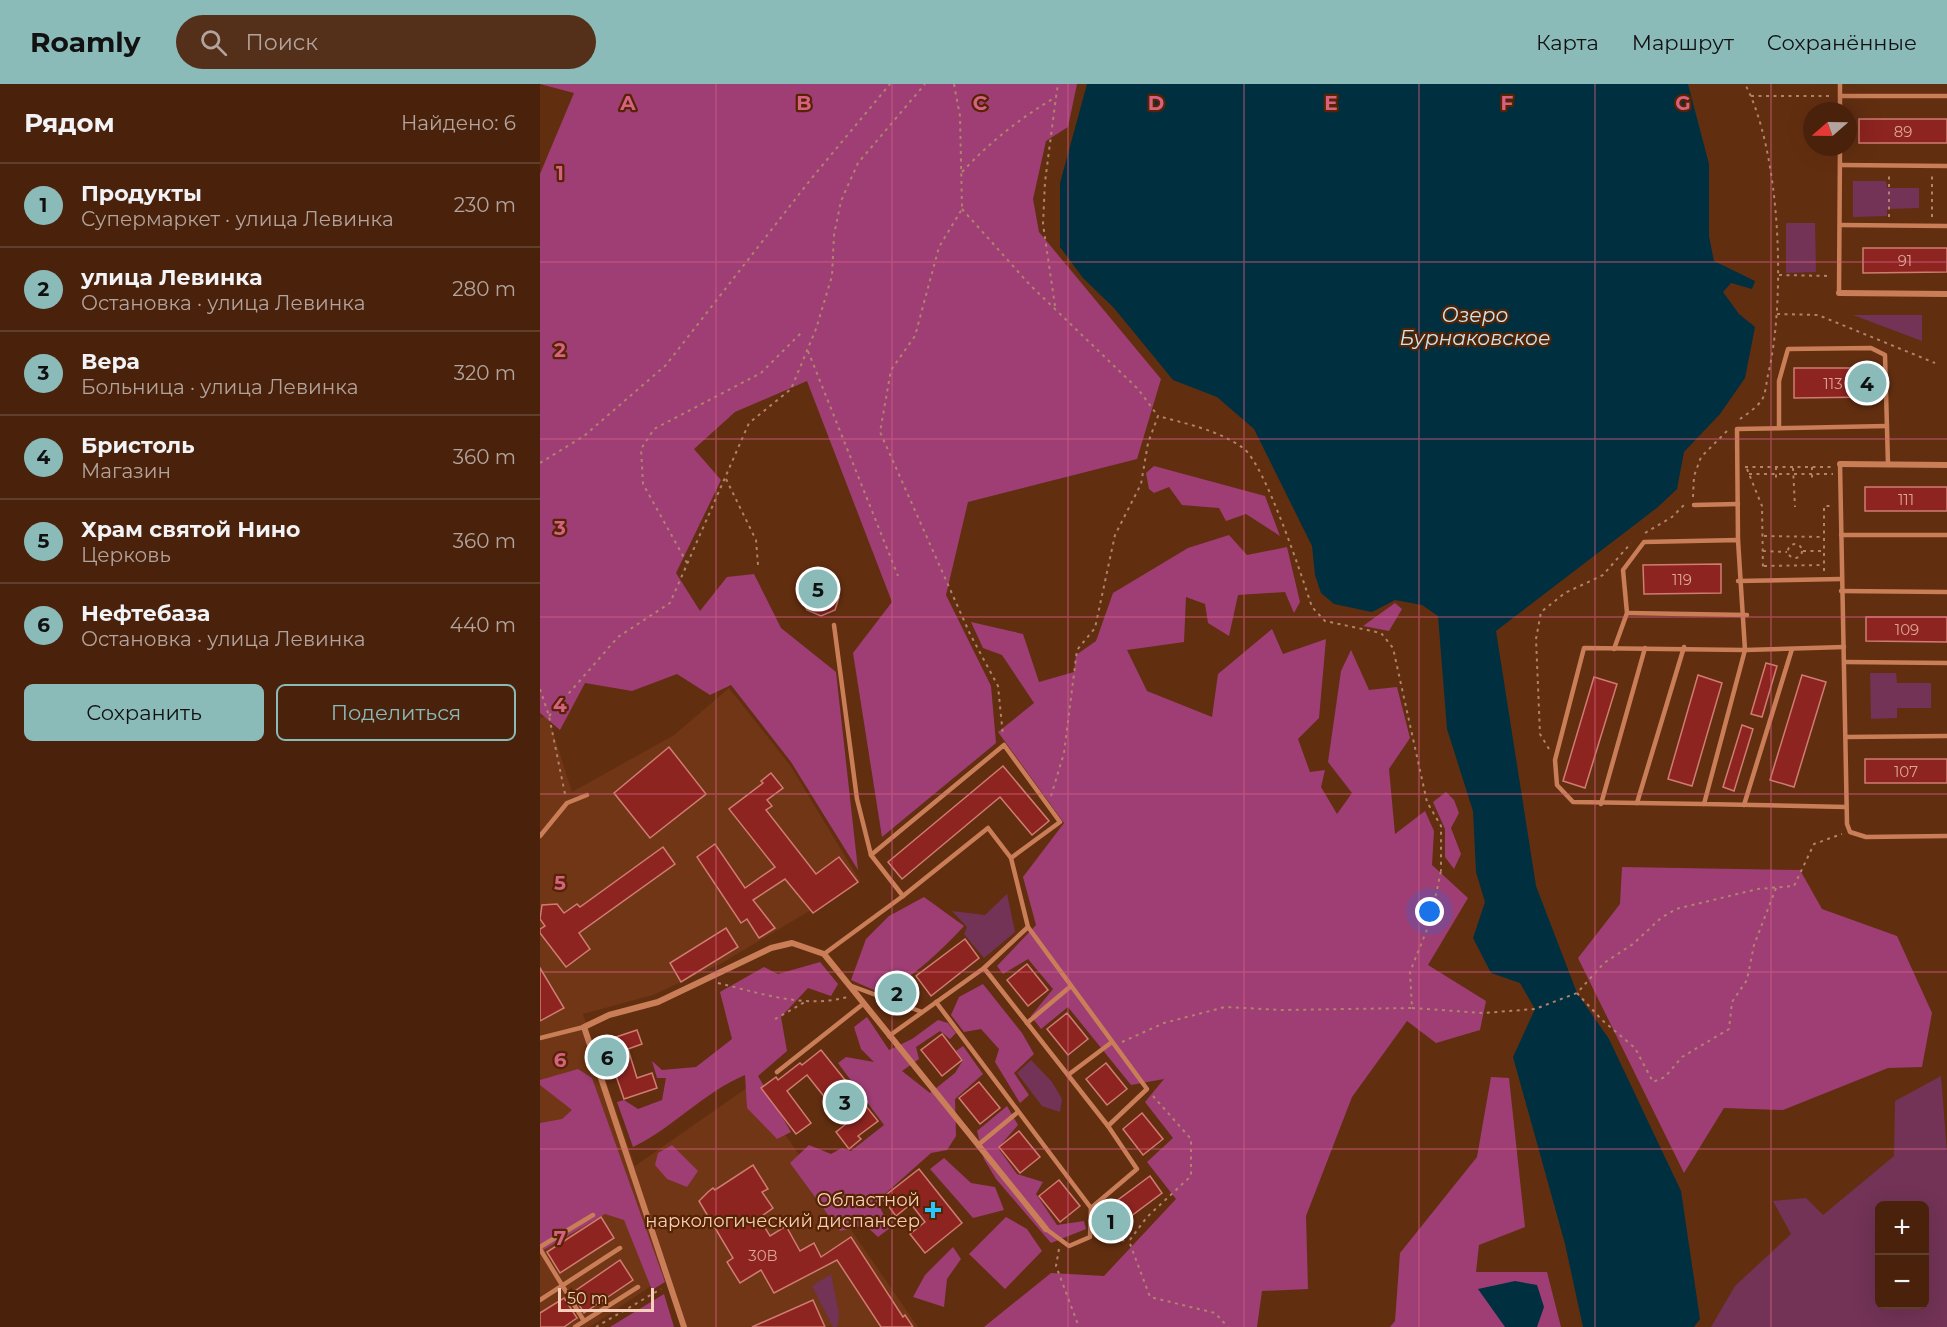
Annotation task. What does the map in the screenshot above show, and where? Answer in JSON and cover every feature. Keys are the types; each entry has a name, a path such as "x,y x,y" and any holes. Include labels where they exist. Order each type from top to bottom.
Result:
{"street":[{"path":"1839,293 1947,294"},
{"path":"1840,464 1947,465"},
{"path":"684,1327 584,1027 609,1015 658,1002 771,948 792,943 824,954 1046,1229"}],"lane":[{"path":"1840,84 1840,102"},
{"path":"1840,96 1947,96"},
{"path":"1839,293 1840,156"},
{"path":"1840,165 1947,166"},
{"path":"1840,225 1947,226"},
{"path":"1779,428 1779,381 1788,349 1871,348 1885,355 1888,465"},
{"path":"1704,804 1744,650 1738,581 1737,429 1887,426"},
{"path":"1840,464 1847,824 1850,832 1866,837 1947,836"},
{"path":"1694,505 1737,504"},
{"path":"1841,535 1947,535"},
{"path":"1614,649 1627,613 1623,570 1644,542 1738,540"},
{"path":"1738,581 1841,579"},
{"path":"1841,591 1947,592"},
{"path":"1627,613 1747,615"},
{"path":"834,625 857,799 871,855 903,897"},
{"path":"1844,647 1744,650 1584,648 1555,760 1557,784 1573,802 1846,807"},
{"path":"1601,804 1645,648"},
{"path":"1637,803 1684,648"},
{"path":"1744,805 1792,649"},
{"path":"1845,662 1947,663"},
{"path":"1847,737 1947,736"},
{"path":"871,855 1004,745 1060,822 1011,858"},
{"path":"540,836 567,803 587,795"},
{"path":"824,954 903,897 988,828 1011,858 1028,927 1147,1089 1108,1126"},
{"path":"889,1037 984,968 1028,927"},
{"path":"984,968 1108,1126 1137,1169 1091,1208"},
{"path":"847,984 922,1012"},
{"path":"1027,1023 1071,986"},
{"path":"936,1002 1091,1208 1090,1237 1069,1246 1046,1229"},
{"path":"777,1072 863,1004"},
{"path":"540,1038 584,1027"},
{"path":"1068,1075 1114,1043"},
{"path":"978,1145 1018,1112"},
{"path":"584,1321 540,1248 593,1215"},
{"path":"540,1300 620,1248"},
{"path":"575,1327 638,1287"}],"path":[{"path":"540,463 584,436 666,365 811,179 890,84"},
{"path":"549,716 618,637 670,603 749,423 791,389 832,276 834,235 842,201 858,163 925,84"},
{"path":"954,84 960,116 962,209 939,247 915,336 891,370 880,432 970,634 998,686 1004,745"},
{"path":"1055,307 1043,224 1058,84"},
{"path":"1740,420 1762,400 1772,360 1778,275 1778,236 1766,150 1751,96 1744,84"},
{"path":"1751,96 1840,96"},
{"path":"962,172 982,150 1024,116 1056,97"},
{"path":"1889,165 1889,226"},
{"path":"1932,165 1932,226"},
{"path":"962,209 1030,285 1138,389 1158,416 1209,430 1245,449 1269,491 1312,607 1325,621 1381,633 1393,648 1427,802 1441,826 1441,870 1430,922 1410,972 1412,1008"},
{"path":"1778,275 1839,276"},
{"path":"1777,314 1818,315 1935,363"},
{"path":"687,563 643,484 641,449 654,429 761,373 802,332"},
{"path":"807,350 898,576"},
{"path":"1048,805 1064,753 1077,650 1095,628 1115,535 1141,484 1148,443 1158,416"},
{"path":"1643,535 1672,517 1694,495 1694,476 1701,457 1732,427"},
{"path":"1737,448 1762,506 1763,580"},
{"path":"1745,467 1835,467 1835,474 1749,474"},
{"path":"1776,467 1776,481"},
{"path":"1793,467 1795,507"},
{"path":"1812,467 1812,481"},
{"path":"725,477 756,540 758,565"},
{"path":"1824,579 1824,506 1835,506"},
{"path":"1763,536 1824,537"},
{"path":"1796,536 1796,544"},
{"path":"1555,760 1540,734 1536,639 1541,612 1565,593 1603,575 1633,540"},
{"path":"1796,544 1803,551"},
{"path":"1788,552 1791,545 1796,544"},
{"path":"1763,551 1788,552 1795,558 1795,566"},
{"path":"1803,551 1824,551"},
{"path":"1795,558 1803,551"},
{"path":"1764,566 1824,566"},
{"path":"540,690 549,716 567,803"},
{"path":"1114,1043 1164,1023 1225,1007 1282,1010 1412,1008 1483,1013 1535,1009 1577,993 1604,963 1633,944 1661,918 1676,909 1777,887 1794,886 1814,844 1850,832"},
{"path":"1577,993 1602,1020 1635,1048 1653,1082 1665,1077 1682,1057 1729,1029 1732,1002 1747,980 1754,945 1777,887"},
{"path":"706,981 805,1002 831,1002 856,995"},
{"path":"775,1019 805,1002"},
{"path":"1129,1241 1147,1217 1191,1176 1191,1139 1147,1089"},
{"path":"1090,1237 1129,1241"},
{"path":"1061,1240 1056,1266 1079,1327"},
{"path":"1129,1241 1150,1297 1215,1314 1228,1327"},
{"path":"596,1327 670,1282"}],"shaded area":[{"path":"540,84 1077,84 1068,127 1046,141 1033,199 1039,232 1161,379 1137,459 968,502 946,595 991,686 996,743 882,837 853,653 892,602 807,381 735,412 694,449 721,480 676,573 700,611 727,577 754,574 781,628 836,672 858,870 791,762 731,685 710,695 677,674 632,691 585,683 560,730 540,713 540,174 574,93"},
{"path":"1853,181 1886,181 1887,188 1919,188 1919,208 1887,209 1887,216 1853,217"},
{"path":"1786,223 1815,223 1816,272 1786,273"},
{"path":"1853,315 1922,315 1922,341"},
{"path":"1154,466 1265,496 1280,536 1246,514 1226,521 1219,508 1182,505 1169,487 1154,493 1149,489 1146,473"},
{"path":"1229,535 1247,555 1287,547 1300,602 1294,613 1285,592 1238,595 1229,636 1208,623 1205,604 1186,597 1184,642 1127,650 1147,691 1212,717 1218,674 1272,629 1283,654 1326,639 1319,718 1298,739 1310,772 1325,770 1321,787 1337,814 1352,793 1328,762 1341,671 1351,650 1369,690 1397,687 1410,738 1389,769 1395,834 1425,811 1434,831 1432,865 1468,898 1428,965 1486,1001 1480,1030 1436,1043 1407,1021 1352,1097 1306,1216 1308,1289 1262,1291 1257,1327 984,1327 1051,1273 1104,1276 1176,1199 1147,1162 1173,1138 1145,1102 1164,1079 1131,1085 1068,1007 1041,1029 1031,1016 1053,989 1028,959 1003,974 997,966 1036,925 1023,877 1064,823 998,732 1034,703 1002,655 983,648 971,622 1023,634 1039,682 1074,672 1076,655 1096,641 1113,593 1188,548"},
{"path":"1395,603 1402,609 1389,631 1363,626"},
{"path":"1870,673 1896,673 1897,683 1931,683 1931,708 1897,708 1897,718 1871,719"},
{"path":"729,688 790,765 860,881 722,963 653,995 583,1014 635,1166 751,1085 918,1327 686,1327 669,1274 590,1327 540,1327 540,718 548,716 572,792 674,735"},
{"path":"1446,792 1454,800 1459,813 1451,828 1461,854 1454,869 1445,857 1445,829 1433,802"},
{"path":"1622,867 1800,870 1822,909 1897,936 1932,1013 1922,1067 1888,1068 1783,1110 1724,1108 1684,1173 1578,958 1620,904"},
{"path":"1007,894 1015,932 984,958 964,934 967,927 952,911 985,915"},
{"path":"924,897 964,926 926,963 883,994 851,980 866,939 889,916"},
{"path":"820,962 838,984 831,996 808,988 781,1017 787,1051 758,1076 791,1132 777,1139 747,1108 745,1075 716,1091 662,1130 633,1147 617,1102 624,1100 638,1109 662,1100 666,1078 657,1078 652,1061 662,1070 696,1067 732,1039 720,992 764,967 778,974"},
{"path":"983,984 1022,1033 1034,1054 1014,1073 1029,1095 1020,1103 995,1062 999,1049 981,1029 964,1032 951,1015 959,997"},
{"path":"867,1017 889,1050 912,1039 938,1020 948,1023 956,1033 950,1039 940,1031 916,1047 919,1059 902,1071 930,1093 955,1073 963,1060 956,1051 963,1046 983,1074 955,1099 956,1136 947,1150 931,1153 877,1201 890,1228 878,1237 865,1225 840,1231 790,1163 809,1145 831,1154 842,1148 851,1151 884,1125 838,1063 846,1057 874,1062 861,1049 854,1027"},
{"path":"1031,1060 1052,1082 1062,1099 1060,1112 1042,1106 1017,1073"},
{"path":"578,1069 592,1078 665,1282 652,1290 624,1220 605,1214 540,1252 540,1123 562,1119 572,1110 540,1085 540,1080"},
{"path":"1941,1076 1947,1153 1947,1327 1711,1327 1735,1286 1791,1234 1773,1201 1806,1198 1823,1215 1894,1156 1895,1101"},
{"path":"1491,1077 1509,1078 1525,1227 1479,1245 1476,1272 1547,1272 1561,1327 1390,1327 1395,1321 1400,1253 1477,1157"},
{"path":"1007,1106 1018,1125 998,1148 1017,1174 1043,1182 1036,1194 1057,1225 1084,1221 1086,1229 1051,1243 996,1179 984,1159 977,1131"},
{"path":"672,1145 698,1171 687,1187 667,1179 655,1165 658,1153"},
{"path":"944,1158 971,1183 995,1187 1004,1210 973,1218 930,1169"},
{"path":"1006,1217 1027,1229 1042,1251 1005,1289 969,1254"},
{"path":"953,1247 961,1259 947,1279 944,1307 913,1297 925,1275"},
{"path":"831,1274 839,1314 837,1327 833,1327 812,1286"},
{"path":"664,1294 674,1327 610,1327"}],"water":[{"name":"Озеро Бурнаковское","path":"1087,84 1688,84 1709,164 1709,236 1714,261 1755,281 1752,289 1731,283 1723,292 1739,314 1755,327 1745,378 1720,414 1684,452 1677,489 1658,507 1496,631 1536,886 1577,993 1609,1039 1681,1191 1700,1319 1694,1327 1583,1327 1565,1244 1513,1057 1535,1009 1520,983 1491,973 1473,938 1485,902 1476,872 1473,811 1447,729 1438,616 1422,605 1395,600 1372,612 1334,604 1321,593 1315,575 1312,546 1254,429 1217,397 1173,380 1114,308 1083,278 1060,247 1060,183"},
{"path":"1515,1281 1537,1285 1544,1307 1537,1327 1505,1327 1478,1289"}],"building":[{"path":"1859,119 1947,119 1947,143 1859,143"},
{"path":"1863,248 1947,248 1947,272 1863,273"},
{"path":"1794,368 1872,368 1872,397 1794,398"},
{"path":"1865,487 1947,487 1947,511 1865,511"},
{"path":"1721,564 1721,593 1644,594 1643,565"},
{"path":"815,569 823,572 833,582 839,597 835,610 821,616 807,610 801,597 800,582 806,573"},
{"path":"1866,617 1947,617 1947,642 1866,641"},
{"path":"1766,663 1777,666 1762,717 1751,714"},
{"path":"1698,675 1722,683 1692,786 1668,779"},
{"path":"1802,675 1826,682 1794,787 1770,780"},
{"path":"1594,677 1617,684 1585,788 1563,781"},
{"path":"1742,725 1753,729 1734,791 1723,787"},
{"path":"669,747 706,794 650,838 614,793"},
{"path":"1865,759 1947,759 1947,783 1865,783"},
{"path":"1003,766 1049,821 1032,835 1000,797 902,879 888,862"},
{"path":"771,773 783,788 767,800 772,806 766,810 816,874 839,857 858,882 813,913 785,879 753,900 775,928 759,938 747,919 741,923 697,857 715,844 745,888 775,867 729,809 763,783 761,781"},
{"path":"663,847 675,864 579,933 590,949 566,967 540,933 540,929 545,926 540,919 542,905 557,904 564,913 577,904 580,907"},
{"path":"726,928 738,947 681,982 670,963"},
{"path":"965,939 979,958 931,996 916,976"},
{"path":"1027,964 1048,990 1028,1006 1007,980"},
{"path":"540,968 564,1008 540,1021"},
{"path":"1067,1013 1088,1039 1068,1055 1047,1029"},
{"path":"637,1030 642,1044 628,1049 637,1078 652,1073 657,1088 624,1099 604,1041"},
{"path":"942,1034 962,1060 942,1076 921,1050"},
{"path":"821,1050 878,1121 858,1136 861,1139 849,1149 836,1132 846,1124 807,1075 787,1091 811,1123 796,1134 761,1088 776,1077 778,1080 800,1063 802,1065"},
{"path":"1106,1063 1127,1089 1107,1105 1086,1079"},
{"path":"979,1082 1000,1108 980,1124 959,1098"},
{"path":"1142,1113 1163,1139 1143,1155 1123,1129"},
{"path":"1019,1131 1040,1157 1020,1173 999,1147"},
{"path":"753,1165 768,1189 762,1192 773,1208 759,1218 770,1236 786,1226 800,1251 814,1243 821,1257 851,1237 903,1317 905,1315 913,1327 881,1327 837,1260 774,1293 761,1270 740,1283 727,1262 733,1258 699,1201 713,1188 715,1190"},
{"name":"Областной наркологический диспансер","path":"919,1169 962,1223 925,1253 910,1234 925,1222 911,1204 896,1216 882,1198"},
{"path":"1150,1176 1162,1193 1111,1231 1099,1214"},
{"path":"1059,1180 1080,1206 1060,1222 1039,1196"},
{"path":"601,1217 614,1238 560,1273 547,1252"},
{"path":"620,1260 633,1280 584,1313 572,1293"},
{"path":"564,1298 577,1318 564,1327 540,1327 540,1313"},
{"path":"813,1300 825,1327 752,1327"}],"place":[{"name":"Бристоль","path":"1867,383"},
{"name":"Храм святой Нино","path":"818,589"},
{"name":"улица Левинка","path":"897,993"},
{"name":"Нефтебаза","path":"607,1057"},
{"name":"Вера","path":"845,1102"},
{"name":"Областной наркологический диспансер","path":"933,1210"},
{"name":"Продукты","path":"1111,1221"}]}
